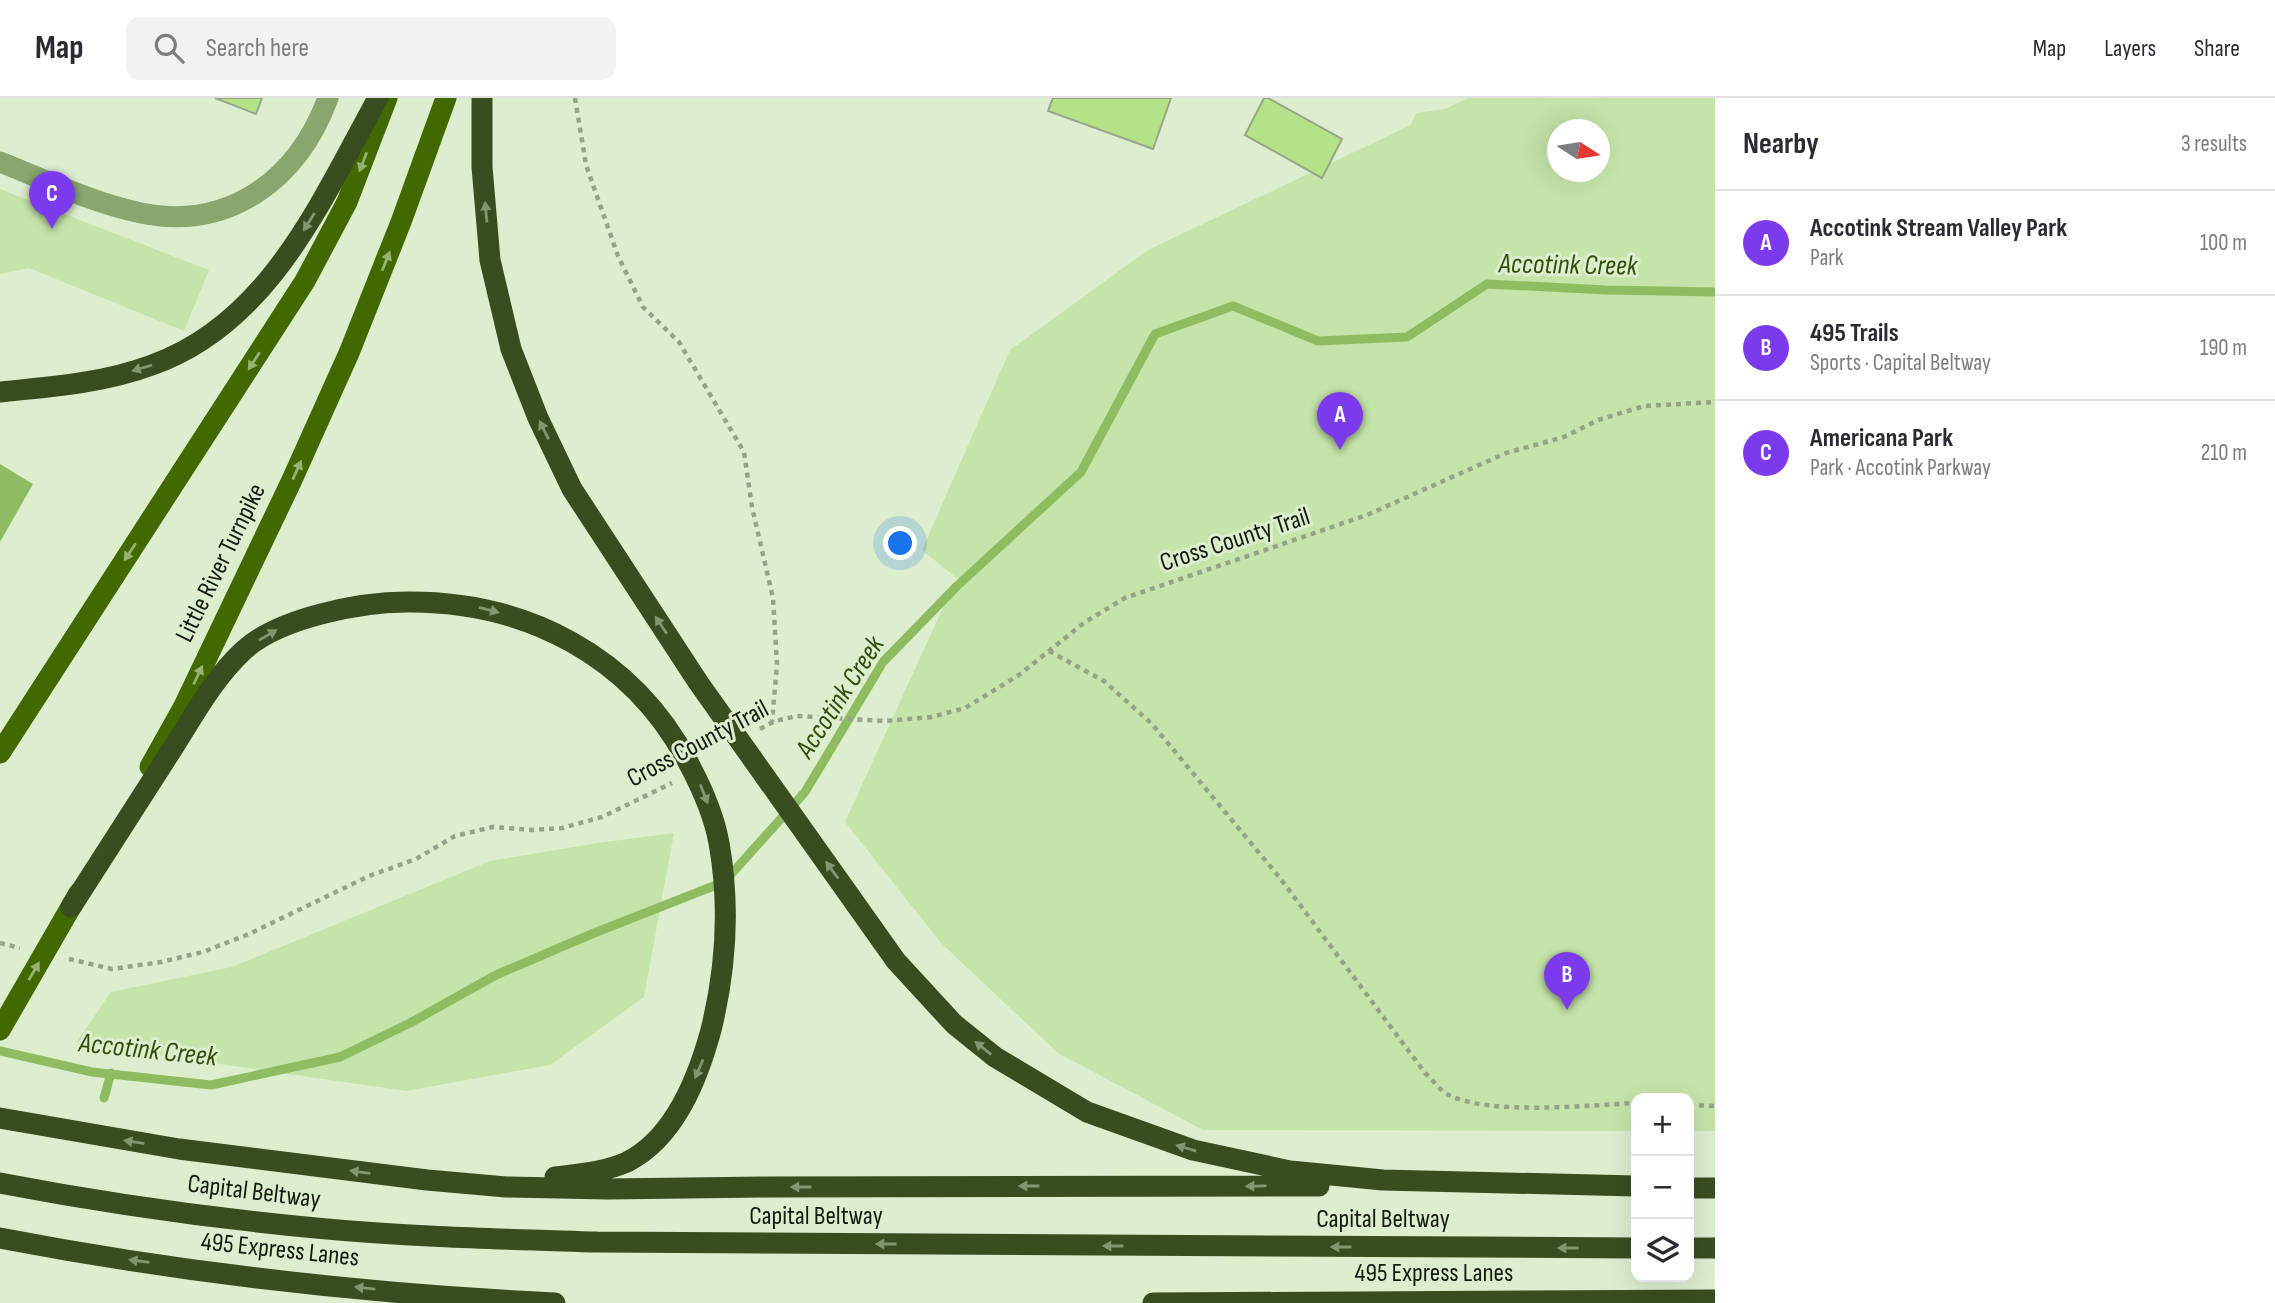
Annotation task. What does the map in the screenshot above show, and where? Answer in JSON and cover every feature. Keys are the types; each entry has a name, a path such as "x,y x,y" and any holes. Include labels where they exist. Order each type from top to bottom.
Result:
{"highway":[{"path":"0,393 104,378 153,365 213,335 248,304 279,266 310,220 378,98"},
{"path":"482,98 482,167 490,260 511,349 538,418 572,489 698,682 896,961 954,1024 995,1057 1087,1112 1193,1150 1290,1171 1383,1180 1496,1184"},
{"path":"71,907 214,683 245,648 284,626 330,611 380,602 430,601 485,608 537,625 581,646 621,676 658,713 680,746 703,789 719,842 725,921 724,958 717,1004 703,1060 684,1103 657,1139 628,1161 592,1173 549,1178 427,1181"},
{"path":"0,1118 179,1149 427,1181 506,1187 1631,1186"},
{"name":"Capital Beltway","path":"0,1183 177,1211 316,1228 466,1238 636,1243 1631,1248"},
{"path":"1694,1188 1715,1188"},
{"name":"495 Express Lanes","path":"0,1238 73,1252 236,1275 486,1300 555,1303"},
{"path":"1694,1248 1715,1248"},
{"name":"495 Express Lanes","path":"1153,1303 1715,1300"}],"main road":[{"path":"0,753 304,281 347,202 387,98"},
{"name":"Little River Turnpike","path":"0,1030 183,709 291,482 354,341 446,98"}],"street":[{"path":"0,162 104,204 144,214 184,216 221,210 245,201 273,183 300,153 319,123 328,98"}],"path":[{"path":"575,98 586,165 622,266 643,307 679,342 744,452 752,507 773,598 777,664 772,723"},
{"name":"Cross County Trail","path":"752,734 772,723 797,716 885,721 932,717 965,708 1009,682 1084,622 1125,598 1367,515 1506,453 1564,437 1598,420 1644,406 1715,402"},
{"path":"1049,652 1104,681 1152,723 1280,878 1425,1073 1447,1094 1472,1104 1536,1107 1631,1104"},
{"name":"Cross County Trail","path":"62,957 112,969 161,962 203,952 299,911 369,876 415,859 455,836 493,827 533,830 562,828 602,817 676,781"},
{"path":"0,943 25,949"},
{"path":"1694,1105 1715,1106"}],"shaded area":[{"path":"1468,98 1715,98 1715,1131 1694,1131 1694,1093 1631,1093 1631,1131 1203,1130 1058,1053 942,944 845,822 952,588 959,580 922,550 1010,350 1148,250 1411,125 1416,113 1445,109"},
{"path":"0,189 209,270 184,331 29,268 0,274"},
{"path":"0,464 33,484 0,542"},
{"path":"674,833 644,997 550,1065 406,1091 76,1043 111,992 232,967 490,861"}],"building":[{"path":"215,98 262,98 256,114"},
{"path":"1053,98 1171,98 1153,149 1048,111"},
{"path":"1264,98 1342,139 1322,178 1245,135"}],"waterway":[{"name":"Accotink Creek","path":"0,1051 92,1072 211,1085 340,1057 410,1023 496,975 724,882 805,792 883,662 957,586 1081,472 1155,334 1233,306 1318,341 1407,337 1487,284 1715,292"},
{"path":"104,1098 111,1073"}],"place":[{"name":"Americana Park","path":"52,229"},
{"name":"Accotink Stream Valley Park","path":"1340,450"},
{"name":"495 Trails","path":"1567,1010"}]}
